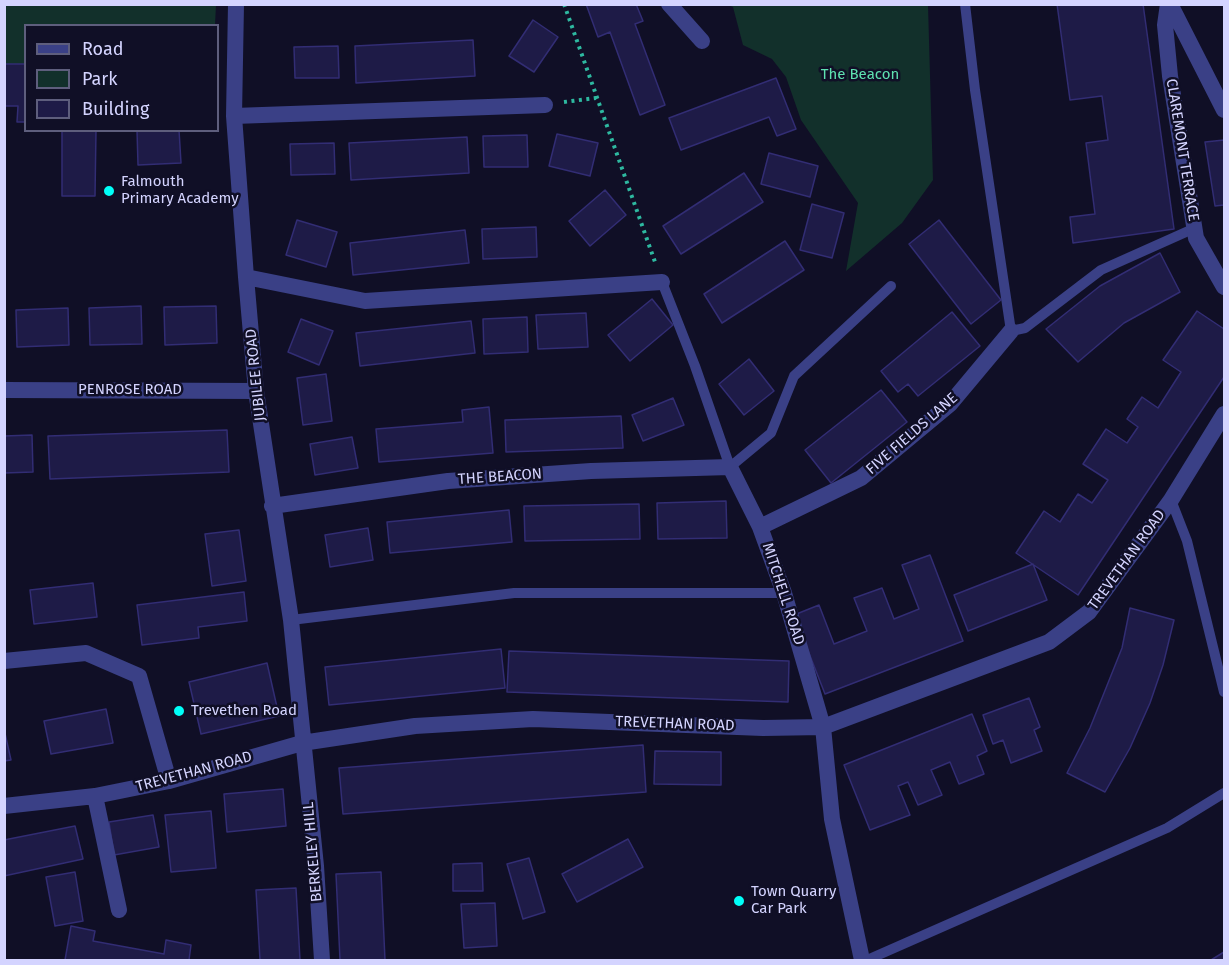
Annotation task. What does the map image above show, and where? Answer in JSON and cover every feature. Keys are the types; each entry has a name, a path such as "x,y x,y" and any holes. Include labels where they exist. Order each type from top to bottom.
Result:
{"street":[{"name":"JUBILEE ROAD","path":"236,4 234,116 256,390 291,620 302,743"},
{"path":"669,4 702,41"},
{"path":"1169,4 1224,110"},
{"name":"CLAREMONT TERRACE","path":"1169,4 1165,25 1170,76 1196,238 1224,287"},
{"path":"234,116 545,105"},
{"path":"246,277 365,301 662,282"},
{"name":"FIVE FIELDS LANE","path":"760,527 861,478 950,404 1011,331"},
{"name":"PENROSE ROAD","path":"4,390 256,390"},
{"name":"TREVETHAN ROAD","path":"4,806 95,796 169,781 302,743 415,726 533,719 764,728 823,727 1049,642 1089,612 1171,500 1224,414"},
{"name":"THE BEACON","path":"272,506 448,481 591,471 730,467"},
{"name":"MITCHELL ROAD","path":"730,467 760,527 784,593 823,727 832,819 864,960"},
{"path":"4,661 86,653 140,676 169,781"},
{"name":"BERKELEY HILL","path":"302,743 316,866 322,960"},
{"path":"95,796 118,910"}],"lane":[{"path":"965,4 975,90 1011,331 1025,328 1101,270 1195,228"},
{"path":"662,282 695,366 730,467 771,433 794,376 891,286"},
{"path":"1171,500 1188,541 1224,692"},
{"path":"291,620 514,593 784,593"},
{"path":"864,960 1167,828 1216,801 1224,793"}],"path":[{"path":"564,4 662,282"},
{"path":"545,105 596,98"}],"green space":[{"path":"5,5 216,5 215,24 24,24 24,64 5,64"},
{"name":"The Beacon","path":"728,5 928,5 933,180 902,223 846,271 858,203 801,120 786,77 772,59 743,45 733,7"}],"building":[{"path":"586,4 636,4 643,21 635,24 665,105 640,115 610,32 598,37"},
{"path":"1057,4 1143,4 1174,229 1073,243 1070,217 1095,214 1086,143 1108,140 1102,96 1070,100"},
{"path":"533,20 558,37 534,72 509,56"},
{"path":"473,40 475,76 356,83 355,46"},
{"path":"338,46 339,78 295,78 294,47"},
{"path":"4,64 24,64 24,122 17,122 18,106 4,106"},
{"path":"776,78 796,129 777,136 769,117 681,150 669,118"},
{"path":"62,132 96,132 95,196 62,196"},
{"path":"137,132 179,132 181,163 138,165"},
{"path":"557,134 598,143 590,176 549,166"},
{"path":"527,135 528,167 484,167 483,136"},
{"path":"467,137 469,173 351,180 349,143"},
{"path":"1224,140 1224,205 1215,206 1205,142"},
{"path":"334,143 335,174 291,175 290,144"},
{"path":"769,153 818,166 810,197 761,184"},
{"path":"744,173 763,202 681,254 663,226"},
{"path":"605,190 626,215 590,246 569,221"},
{"path":"812,204 844,213 832,258 800,250"},
{"path":"297,220 337,232 326,267 286,255"},
{"path":"939,220 1001,300 971,324 909,244"},
{"path":"536,227 537,257 483,259 482,229"},
{"path":"465,230 469,263 353,275 350,243"},
{"path":"785,241 804,270 722,323 704,294"},
{"path":"1160,253 1180,292 1124,323 1078,362 1046,329 1100,286"},
{"path":"652,299 673,325 630,361 608,335"},
{"path":"141,306 142,344 90,345 89,308"},
{"path":"216,306 217,343 165,345 164,307"},
{"path":"68,308 69,345 17,347 16,310"},
{"path":"1197,311 1224,329 1224,377 1078,595 1016,553 1044,511 1060,522 1078,494 1092,503 1108,480 1083,464 1106,429 1127,443 1138,427 1127,419 1142,397 1158,408 1181,372 1163,360"},
{"path":"952,312 980,346 918,396 908,384 898,392 881,371"},
{"path":"586,313 588,347 538,349 536,315"},
{"path":"527,317 528,352 484,354 483,319"},
{"path":"301,319 333,331 319,365 288,352"},
{"path":"471,321 475,353 360,366 356,333"},
{"path":"749,359 774,391 744,415 719,384"},
{"path":"326,374 332,421 303,425 297,378"},
{"path":"881,390 907,422 831,483 805,450"},
{"path":"673,398 684,425 643,441 632,415"},
{"path":"489,407 493,453 379,462 376,429 463,422 462,410"},
{"path":"621,416 623,448 506,452 505,420"},
{"path":"227,430 229,472 50,479 48,436"},
{"path":"32,435 33,472 4,473 4,436"},
{"path":"352,437 358,468 315,475 310,444"},
{"path":"726,501 727,538 658,539 657,503"},
{"path":"639,504 640,539 525,541 524,506"},
{"path":"509,510 512,542 390,553 387,522"},
{"path":"368,528 373,560 330,567 325,535"},
{"path":"239,530 246,581 212,586 205,534"},
{"path":"930,555 963,641 825,694 794,615 819,605 834,644 867,631 854,598 882,588 894,619 919,609 902,565"},
{"path":"1033,564 1047,600 968,631 954,595"},
{"path":"93,583 97,617 34,624 30,590"},
{"path":"244,592 247,621 198,627 199,638 142,645 137,605"},
{"path":"1130,608 1174,620 1163,665 1150,703 1130,748 1105,792 1067,773 1090,728 1122,648"},
{"path":"501,649 505,688 329,705 325,667"},
{"path":"509,651 789,661 788,702 507,692"},
{"path":"267,663 279,716 201,734 189,682"},
{"path":"1029,698 1040,727 1034,730 1042,751 1011,763 1003,740 993,744 983,715"},
{"path":"106,709 113,743 51,754 44,721"},
{"path":"972,714 987,751 977,756 984,774 959,784 950,762 931,770 942,795 918,805 908,782 898,786 910,815 870,830 844,765"},
{"path":"4,729 11,760 4,761"},
{"path":"643,745 646,792 343,814 339,768"},
{"path":"655,751 721,752 721,785 654,784"},
{"path":"283,789 286,826 227,832 224,794"},
{"path":"211,811 216,868 171,872 165,815"},
{"path":"153,815 159,847 114,855 109,822"},
{"path":"75,826 83,859 4,876 4,840"},
{"path":"628,839 643,867 577,902 562,874"},
{"path":"529,858 545,912 523,919 507,864"},
{"path":"482,863 483,891 453,891 453,864"},
{"path":"75,872 83,921 55,926 46,877"},
{"path":"381,872 385,960 340,960 336,874"},
{"path":"296,888 300,960 260,960 256,890"},
{"path":"495,903 497,946 464,948 461,904"},
{"path":"71,926 95,931 93,941 164,954 166,940 191,945 189,960 65,960"},
{"path":"1224,952 1224,960 1211,960"}],"place":[{"name":"Falmouth Primary Academy","path":"109,191"},
{"name":"Trevethen Road","path":"179,711"},
{"name":"Town Quarry Car Park","path":"739,901"}]}
